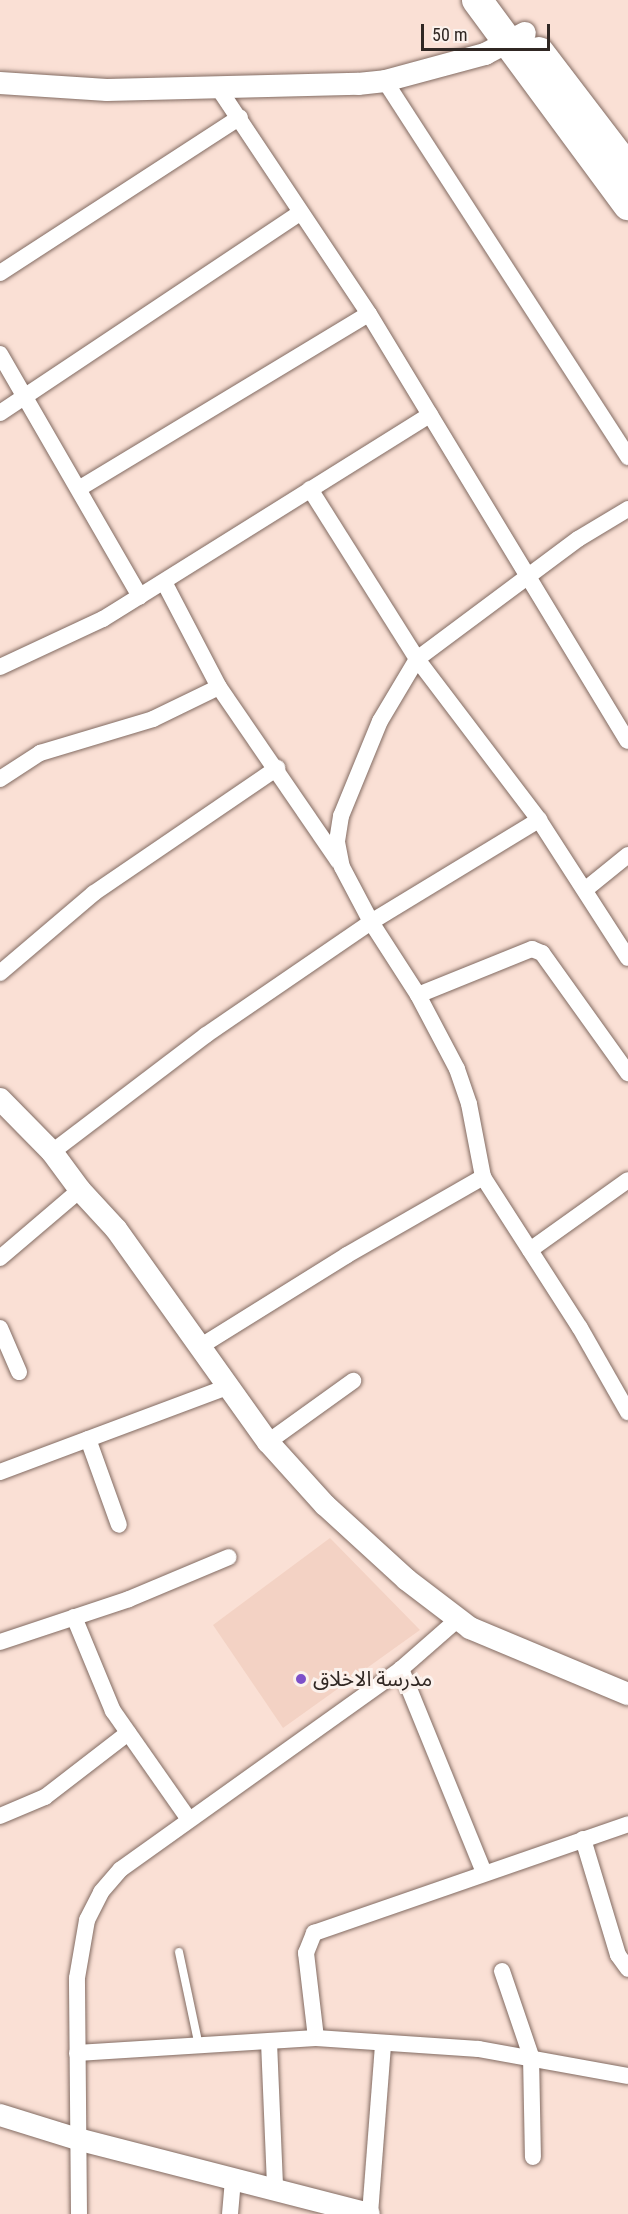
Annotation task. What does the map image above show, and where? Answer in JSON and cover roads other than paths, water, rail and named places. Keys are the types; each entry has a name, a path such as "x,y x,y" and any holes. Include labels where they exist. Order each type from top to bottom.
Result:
{"highway":[{"path":"477,0 517,39 628,169"},
{"path":"501,0 517,39 628,205"}],"street":[{"path":"0,83 74,90 385,81 517,39"},
{"path":"385,81 628,457"},
{"path":"218,86 369,314 628,741"},
{"path":"0,273 240,117"},
{"path":"0,413 300,213"},
{"path":"80,489 369,314"},
{"path":"0,354 140,596"},
{"path":"0,668 103,619 430,415"},
{"path":"310,489 417,659 539,820 586,889 628,958"},
{"path":"342,867 337,842 341,816 380,721 417,659 528,576 628,509"},
{"path":"164,582 219,687 277,768 342,867 371,922 418,995 457,1069 469,1104 483,1177 622,1386 628,1412"},
{"path":"0,779 40,753 153,719 219,687"},
{"path":"0,974 94,892 277,768"},
{"path":"52,1152 206,1035 371,922 539,820"},
{"path":"586,889 628,855"},
{"path":"418,995 532,949 542,953 628,1073"},
{"path":"0,1099 52,1152 80,1190 123,1237 268,1442 333,1513 406,1581 457,1620 489,1638 628,1694"},
{"path":"201,1346 347,1255 483,1177"},
{"path":"530,1250 628,1180"},
{"path":"0,1258 80,1190"},
{"path":"0,1328 19,1372"},
{"path":"268,1442 353,1381"},
{"path":"0,1472 230,1386"},
{"path":"88,1439 119,1525"},
{"path":"0,1642 74,1617 229,1557"},
{"path":"74,1617 98,1680 128,1733 188,1818"},
{"path":"79,2214 81,2140 76,1978 87,1920 101,1892 121,1869 188,1818 401,1669 457,1620"},
{"path":"401,1669 484,1872"},
{"path":"0,1816 45,1797 128,1733"},
{"path":"316,2038 306,1953 314,1933 484,1872 628,1824"},
{"path":"583,1839 618,1955 628,1969"},
{"path":"502,1971 531,2056 533,2157"},
{"path":"77,2053 316,2038 531,2056 628,2076"},
{"path":"269,2042 275,2188"},
{"path":"0,2115 81,2140 370,2214 383,2044"},
{"path":"230,2214 232,2178"}],"lane":[{"path":"179,1952 199,2046"}],"place":[{"name":"مدرسة الاخلاق","path":"301,1679"}]}
